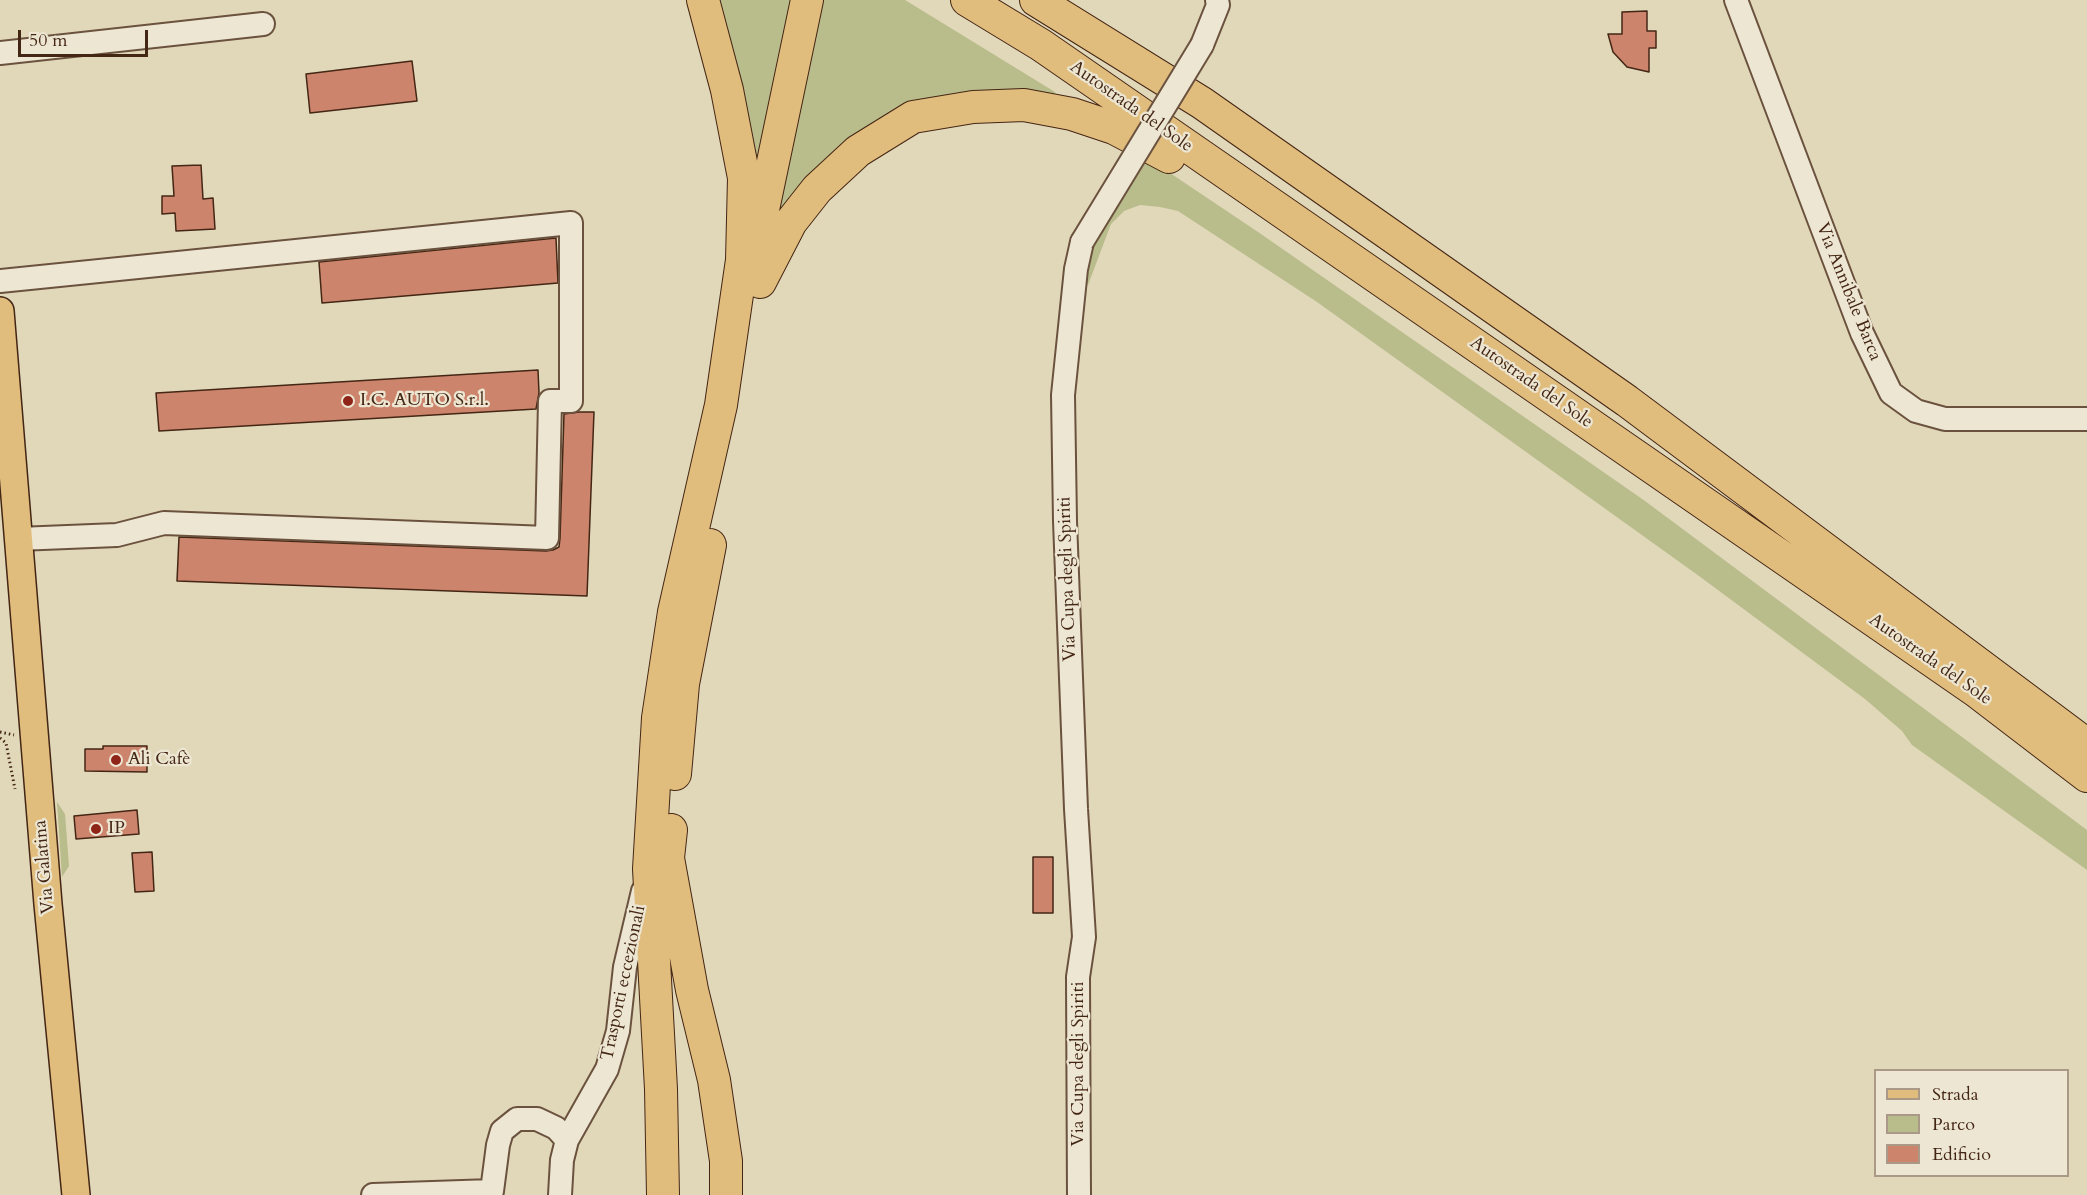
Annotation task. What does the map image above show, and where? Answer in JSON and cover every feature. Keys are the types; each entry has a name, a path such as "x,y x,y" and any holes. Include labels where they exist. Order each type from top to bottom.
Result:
{"highway":[{"path":"663,1195 661,1089 649,869 658,718 674,612 721,405 742,260 744,178 727,90 703,0"},
{"path":"730,339 762,219 807,0"},
{"name":"Autostrada del Sole","path":"967,0 1041,45 1976,691 2087,776"},
{"name":"Autostrada del Sole","path":"1036,0 1202,103 1628,401 2087,744"},
{"path":"1070,0 1202,103"},
{"path":"760,282 791,222 817,189 858,151 913,117 973,107 1024,105 1072,114 1114,128 1314,234"},
{"path":"726,1195 726,1161 714,1080 692,990 668,858 683,684 760,282 762,219"}],"main road":[{"name":"Via Galatina","path":"0,311 48,904 76,1195"}],"street":[{"name":"Via Cupa degli Spiriti","path":"1078,1195 1078,977 1084,937 1076,809 1065,521 1064,395 1076,268 1082,242 1202,45 1218,5 1217,0"},
{"name":"Via Annibale Barca","path":"1737,0 1862,333 1891,393 1916,411 1945,419 2087,419"},
{"path":"0,53 263,24"},
{"path":"0,281 572,223 572,400 550,400 546,538 164,523 117,535 18,539"},
{"name":"Trasporti eccezionali","path":"560,1195 562,1160 567,1140 607,1069 618,1031 625,967 649,869"},
{"path":"373,1195 497,1190 498,1145 502,1131 516,1119 537,1119 556,1128 567,1140"}],"green space":[{"path":"717,0 792,0 756,181 742,88 727,25"},
{"path":"819,0 905,0 1055,92 1056,96 1038,91 1007,89 953,93 886,116 841,145 818,167 775,222"},
{"path":"1141,158 1170,173 1261,234 1645,501 2087,830 2087,870 1912,745 1902,731 1865,699 1699,576 1317,302 1178,211 1140,205 1124,211 1111,224 1088,285 1085,285 1090,249"},
{"path":"57,802 65,814 69,866 62,877"}],"building":[{"path":"1647,11 1647,31 1656,31 1656,48 1649,48 1649,72 1627,67 1613,52 1608,34 1622,34 1622,12"},
{"path":"412,61 417,101 310,113 306,74"},
{"path":"201,165 203,199 213,198 215,229 176,231 175,213 162,214 162,196 174,196 172,166"},
{"path":"556,238 558,283 322,303 319,262"},
{"name":"I.C. AUTO S.r.l.","path":"538,370 539,393 536,409 159,431 156,393"},
{"path":"594,412 587,596 177,581 179,537 553,550 559,547 560,538 564,414"},
{"name":"Ali Cafè","path":"103,746 147,746 147,772 85,771 85,749 103,749"},
{"path":"137,810 139,834 76,839 74,816"},
{"path":"152,852 154,891 135,892 132,853"},
{"path":"1033,857 1053,857 1053,913 1033,913"}],"place":[{"name":"I.C. AUTO S.r.l.","path":"348,401"},
{"name":"Ali Cafè","path":"116,760"},
{"name":"IP","path":"96,829"}]}
